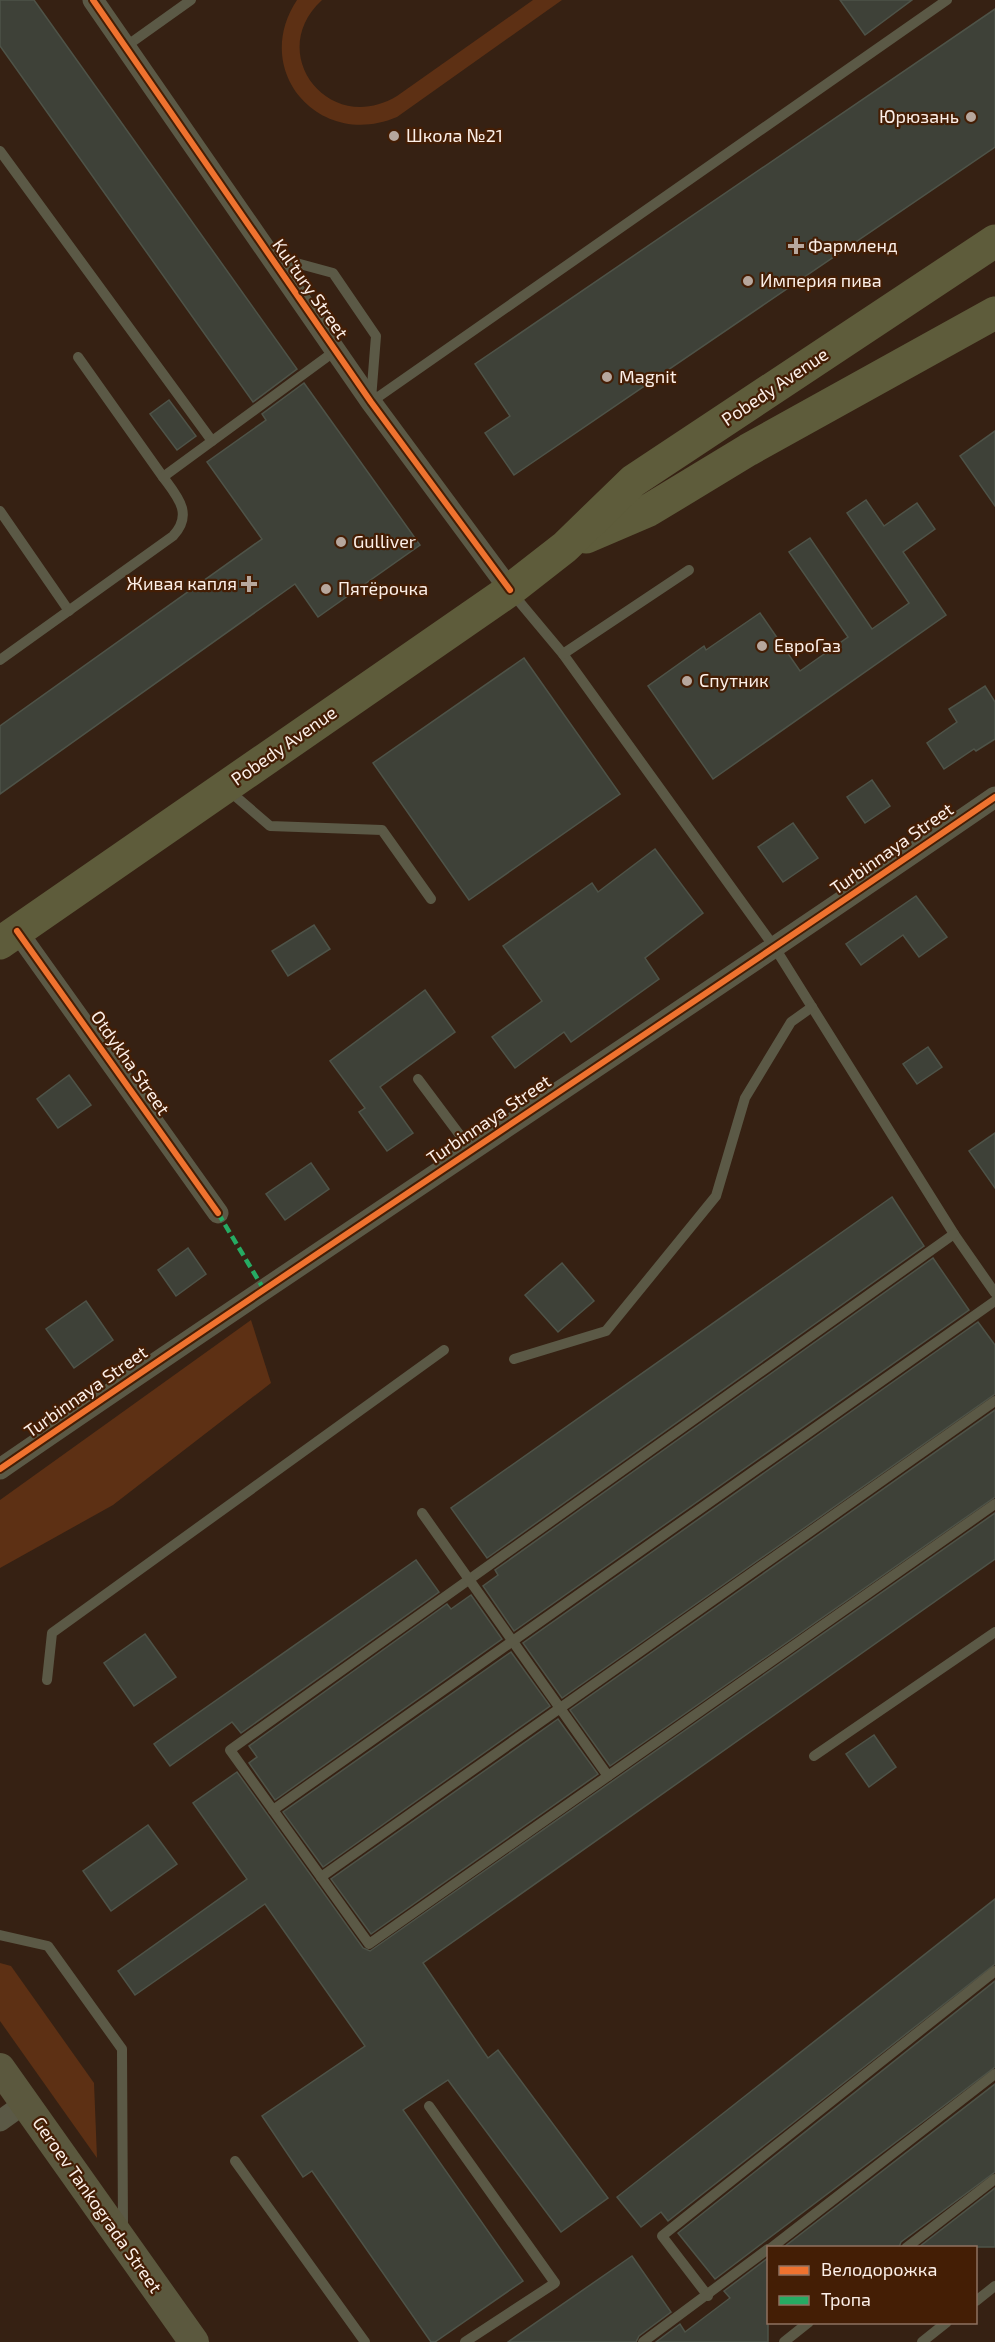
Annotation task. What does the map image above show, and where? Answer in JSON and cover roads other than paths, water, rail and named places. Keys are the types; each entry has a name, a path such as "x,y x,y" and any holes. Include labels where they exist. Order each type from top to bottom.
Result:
{"main road":[{"name":"Pobedy Avenue","path":"8,937 510,590 565,547 633,481 995,241"},
{"name":"Pobedy Avenue","path":"565,547 649,510 748,450 995,313"},
{"name":"Geroev Tankograda Street","path":"0,2068 194,2342"}],"street":[{"name":"Kul'tury Street","path":"93,0 370,402 510,590"},
{"name":"Turbinnaya Street","path":"0,1469 263,1288 775,948 995,797"},
{"name":"Otdykha Street","path":"8,937 218,1213"},
{"path":"0,2121 25,2103"}],"lane":[{"path":"125,47 191,0"},
{"path":"370,402 947,0"},
{"path":"0,151 212,441"},
{"path":"269,256 333,273 376,336 370,402"},
{"path":"163,477 335,351"},
{"path":"0,660 178,530 184,518 182,504 78,357"},
{"path":"0,511 69,611"},
{"path":"562,654 689,570"},
{"path":"510,590 562,654 775,948 954,1233 995,1293"},
{"path":"225,787 270,826 382,830 431,899"},
{"path":"514,1359 606,1331 716,1196 745,1098 791,1022 812,1007"},
{"path":"418,1079 471,1150"},
{"path":"954,1233 230,1750 369,1944 995,1504"},
{"path":"273,1810 995,1301"},
{"path":"47,1680 52,1633 444,1350"},
{"path":"321,1877 995,1401"},
{"path":"422,1513 608,1776"},
{"path":"814,1756 995,1632"},
{"path":"0,1935 48,1946 122,2049 123,2243"},
{"path":"708,2296 662,2236 995,1971"},
{"path":"773,2246 995,2074"},
{"path":"429,2106 555,2283 465,2342"},
{"path":"235,2161 365,2342"},
{"path":"907,2246 995,2179"},
{"path":"643,2342 767,2250"},
{"path":"977,2300 995,2286"},
{"path":"784,2342 806,2324"},
{"path":"922,2342 944,2324"}],"place":[{"name":"Юрюзань","path":"971,117"},
{"name":"Школа №21","path":"394,136"},
{"name":"Фармленд","path":"796,246"},
{"name":"Империя пива","path":"748,281"},
{"name":"Magnit","path":"607,377"},
{"name":"Gulliver","path":"341,542"},
{"name":"Живая капля","path":"249,584"},
{"name":"Пятёрочка","path":"326,589"},
{"name":"ЕвроГаз","path":"762,646"},
{"name":"Спутник","path":"687,681"}]}
